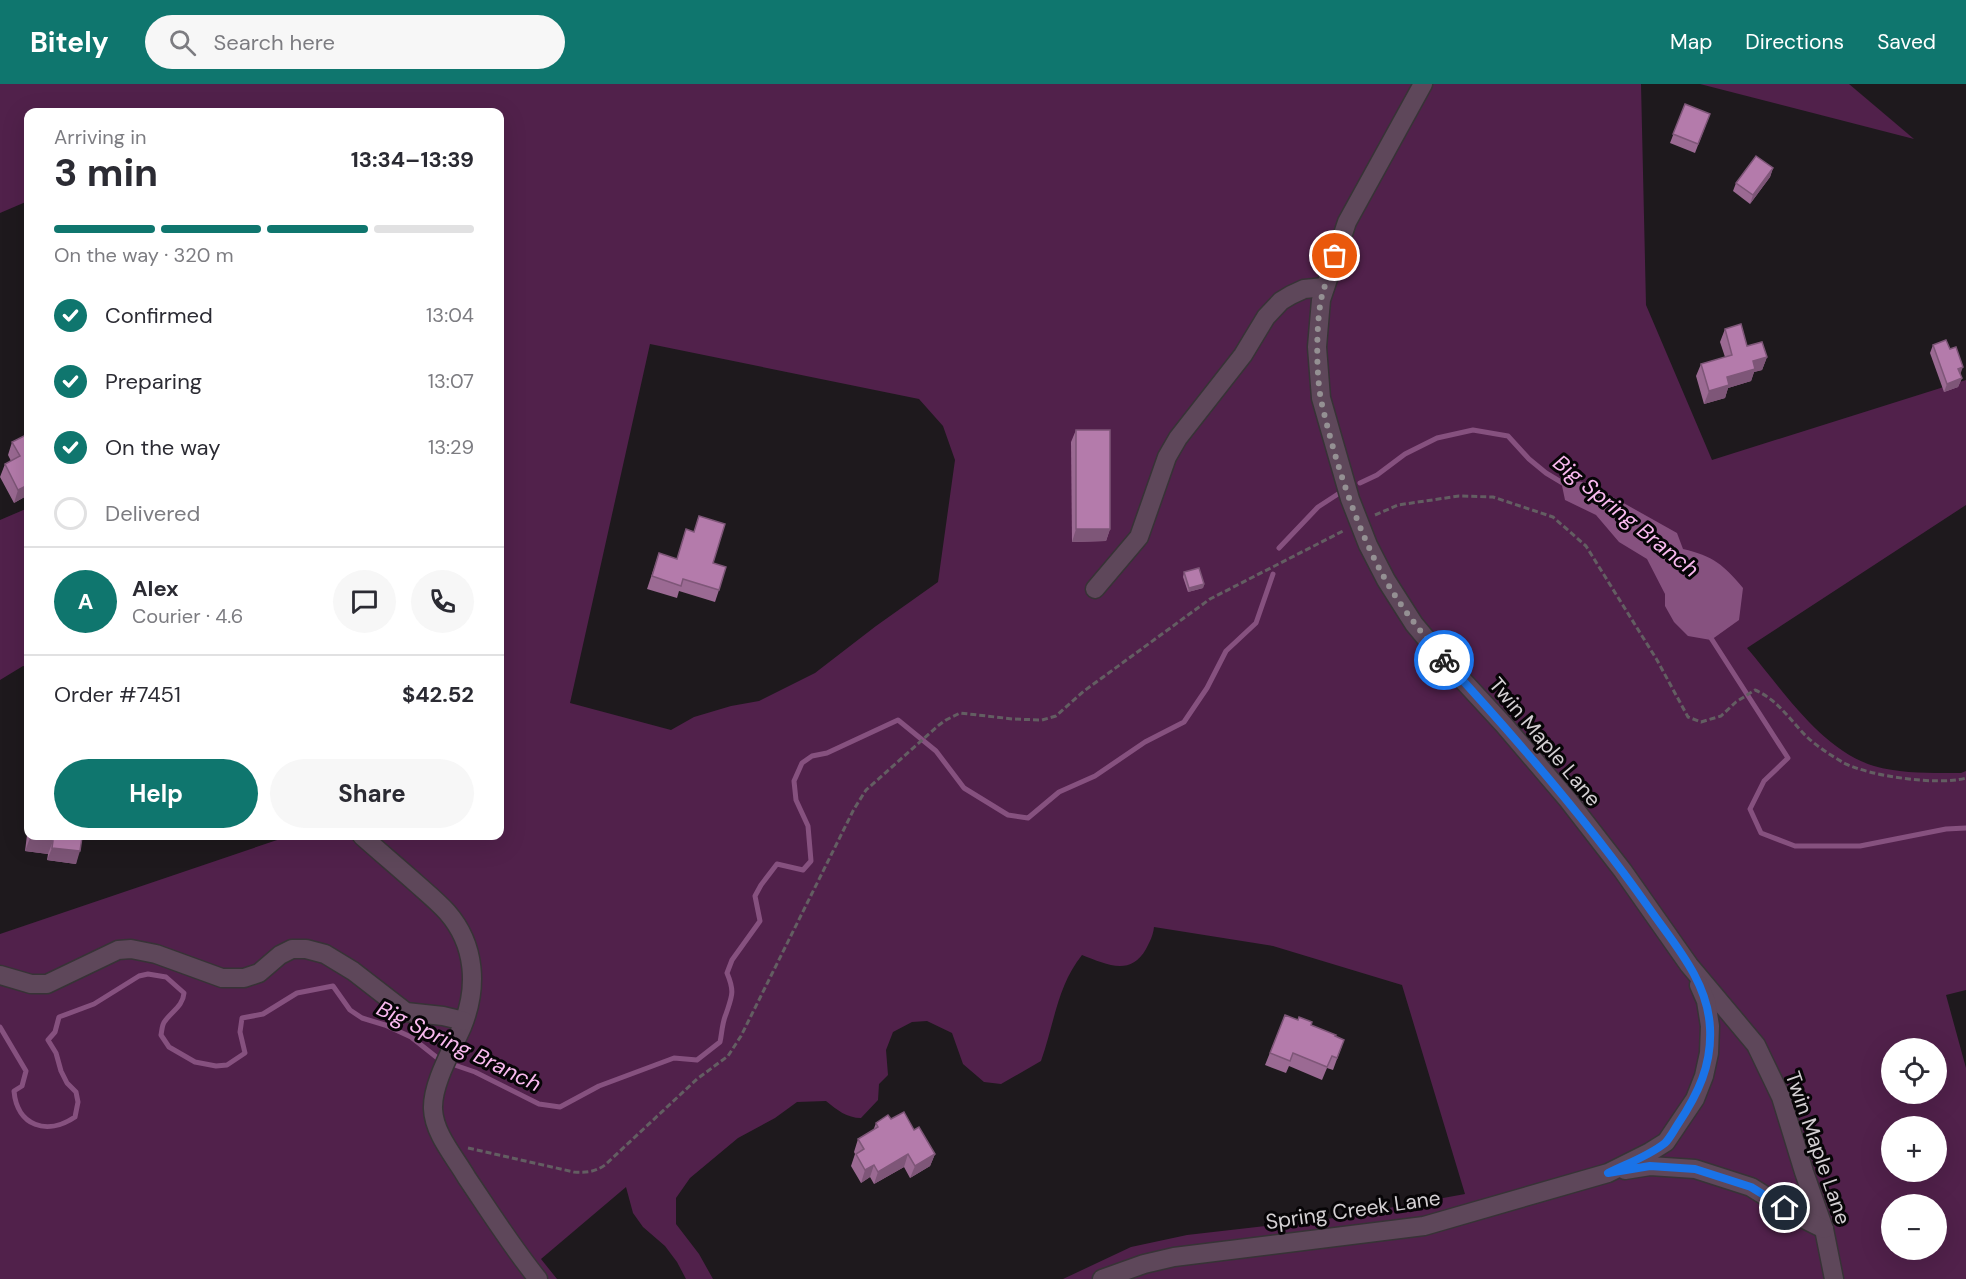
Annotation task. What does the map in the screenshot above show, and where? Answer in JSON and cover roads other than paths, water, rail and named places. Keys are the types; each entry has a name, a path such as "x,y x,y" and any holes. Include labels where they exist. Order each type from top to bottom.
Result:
{"street":[{"name":"Twin Maple Lane","path":"1423,84 1347,222 1322,300 1317,347 1321,398 1341,471 1359,522 1386,580 1414,624 1568,800 1623,871 1689,965 1756,1045 1781,1097 1824,1228 1834,1279"},
{"path":"1095,589 1139,537 1167,457 1178,438 1243,355 1266,317 1281,301 1291,295 1304,289 1325,287"},
{"path":"367,840 447,911 466,942 472,973 470,1003 435,1091 433,1110 445,1143 495,1220 538,1279"},
{"path":"0,975 31,984 47,984 118,950 131,949 156,954 222,978 244,978 260,973 280,955 292,949 306,949 325,954 353,971 406,1012 464,1021"},
{"name":"Spring Creek Lane","path":"1608,1173 1666,1142 1695,1099 1704,1076 1709,1053 1710,1026 1706,1001 1689,965"},
{"name":"Spring Creek Lane","path":"1102,1279 1144,1264 1174,1257 1424,1226 1608,1173 1650,1166 1695,1169 1751,1187 1796,1215 1824,1228"}],"water":[{"path":"1561,481 1586,482 1677,533 1683,549 1710,558 1724,567 1743,588 1739,620 1711,640 1688,636 1674,622 1665,606 1665,594 1647,559 1619,542 1596,515 1565,500"}],"waterway":[{"name":"Big Spring Branch","path":"1360,483 1377,475 1405,454 1437,438 1473,430 1508,436 1529,459 1566,485"},
{"name":"Big Spring Branch","path":"1279,548 1318,507 1338,494"},
{"name":"Big Spring Branch","path":"0,1027 26,1071 22,1086 14,1091 16,1103 27,1120 44,1126 54,1126 75,1117 78,1102 76,1092 67,1083 56,1053 48,1040 55,1032 59,1017 94,1004 139,976 148,974 166,977 184,993 179,1005 163,1025 161,1035 169,1047 195,1062 216,1066 227,1065 245,1053 240,1032 242,1018 263,1014 297,993 333,986 350,1010 362,1018 411,1037 440,1060 475,1072 539,1104 560,1107 599,1086 674,1058 697,1060 720,1042 732,994 727,973 732,960 760,921 755,896 761,885 777,864 803,870 811,861 808,826 796,800 794,781 802,763 812,756 827,753 898,720 936,751 964,788 1008,815 1028,818 1059,792 1095,776 1145,742 1184,722 1207,688 1226,651 1256,623 1273,574"},
{"name":"Big Spring Branch","path":"1709,635 1788,758 1764,781 1750,809 1761,833 1795,846 1860,846 1946,829 1966,828"}]}
